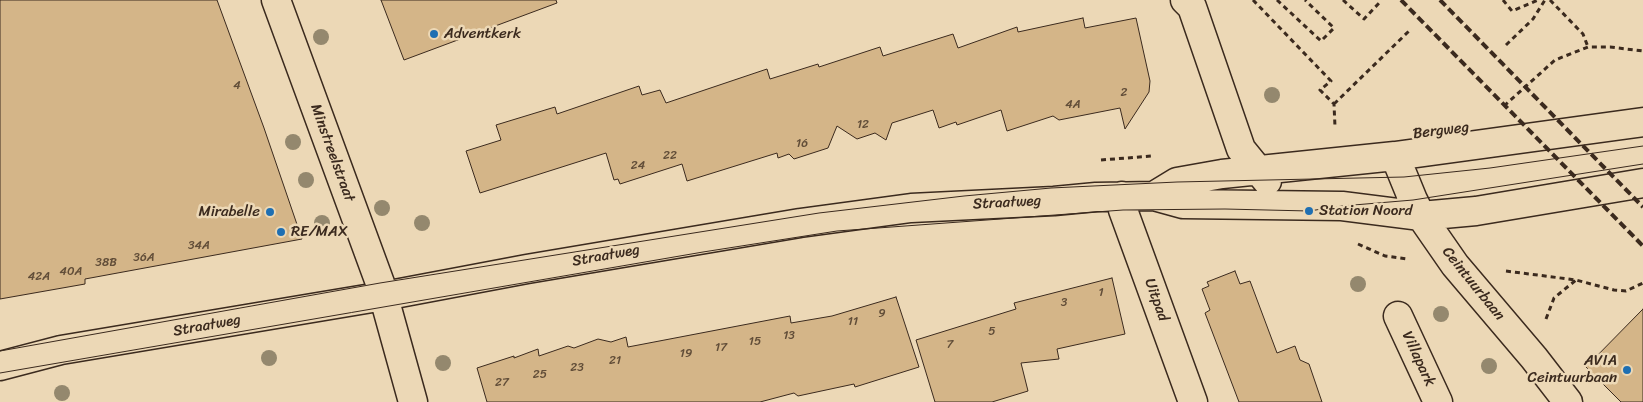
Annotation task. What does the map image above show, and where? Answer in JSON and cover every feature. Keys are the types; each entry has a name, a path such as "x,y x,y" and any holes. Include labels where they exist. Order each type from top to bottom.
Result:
{"street":[{"name":"Minstreelstraat","path":"276,0 385,301 413,402"},
{"path":"1185,0 1192,7 1242,148 1257,170 1288,206"},
{"name":"Bergweg","path":"1395,156 1643,122"},
{"path":"1154,196 1178,182 1257,170 1395,156"},
{"name":"Ceintuurbaan","path":"1395,156 1421,216 1455,265 1534,358 1568,402"},
{"path":"1421,216 1476,211 1643,183"},
{"name":"Straatweg","path":"0,354 61,350 385,301 528,269 780,226 911,208 1122,196 1154,196 1183,204 1342,206 1421,216"},
{"name":"Uitpad","path":"1122,196 1124,210 1193,402"},
{"name":"Villapark","path":"1398,316 1438,402"},
{"name":"Straatweg","path":"0,366 61,350"}],"path":[{"path":"1253,0 1331,80 1320,90 1334,104 1336,132"},
{"path":"1277,0 1321,41 1334,28 1305,0"},
{"path":"1342,0 1364,19 1380,2"},
{"path":"1503,0 1512,11 1538,0"},
{"path":"1506,45 1533,19 1545,0"},
{"path":"1550,0 1583,34 1588,48"},
{"path":"1334,104 1409,31"},
{"path":"1499,111 1555,60 1588,48 1610,47 1643,51"},
{"path":"1455,265 1576,280 1614,290 1626,291 1643,283"},
{"path":"1534,358 1554,298 1576,280"}],"building":[{"path":"0,0 217,0 302,239 85,279 85,284 0,299"},
{"name":"Adventkerk","path":"381,0 556,0 557,3 404,60"},
{"path":"1083,18 1085,28 1136,18 1150,81 1149,92 1125,129 1120,108 1059,120 1053,116 1007,131 1001,110 957,125 956,122 939,128 933,110 892,123 886,140 875,133 857,139 837,126 828,148 794,159 789,154 778,158 777,153 687,181 682,164 620,184 618,179 614,180 606,153 480,193 466,151 501,140 496,125 555,107 557,114 639,86 642,95 660,90 666,103 767,69 770,79 818,64 819,67 880,47 883,56 953,34 958,48 1017,27 1018,32"},
{"path":"1235,271 1240,284 1250,281 1277,353 1295,346 1300,360 1309,364 1322,402 1239,402 1205,313 1210,310 1202,289 1209,286 1207,282"},
{"path":"1112,278 1125,334 1057,349 1059,359 1021,363 1028,391 992,402 935,402 916,340 1016,309 1014,303"},
{"path":"896,297 919,367 855,387 854,384 798,396 794,393 760,402 487,402 477,368 538,349 539,356 568,346 574,348 598,339 611,342 626,337 628,347 790,316 791,323 832,316"},
{"path":"1643,309 1643,402 1621,402 1586,367"}],"tram line":[{"path":"0,351 380,283 819,213 1051,188 1177,182 1404,177 1490,168 1643,146"},
{"path":"0,373 703,252 837,231 1123,210 1225,209 1309,211 1342,206 1413,200 1643,164"}],"railway":[{"path":"1401,0 1643,246"},
{"path":"1440,0 1643,207"}],"place":[{"name":"Adventkerk","path":"434,34"},
{"name":"Station Noord","path":"1309,211"},
{"name":"Mirabelle","path":"270,212"},
{"name":"RE/MAX","path":"281,232"},
{"name":"AVIA Ceintuurbaan","path":"1627,370"}]}
